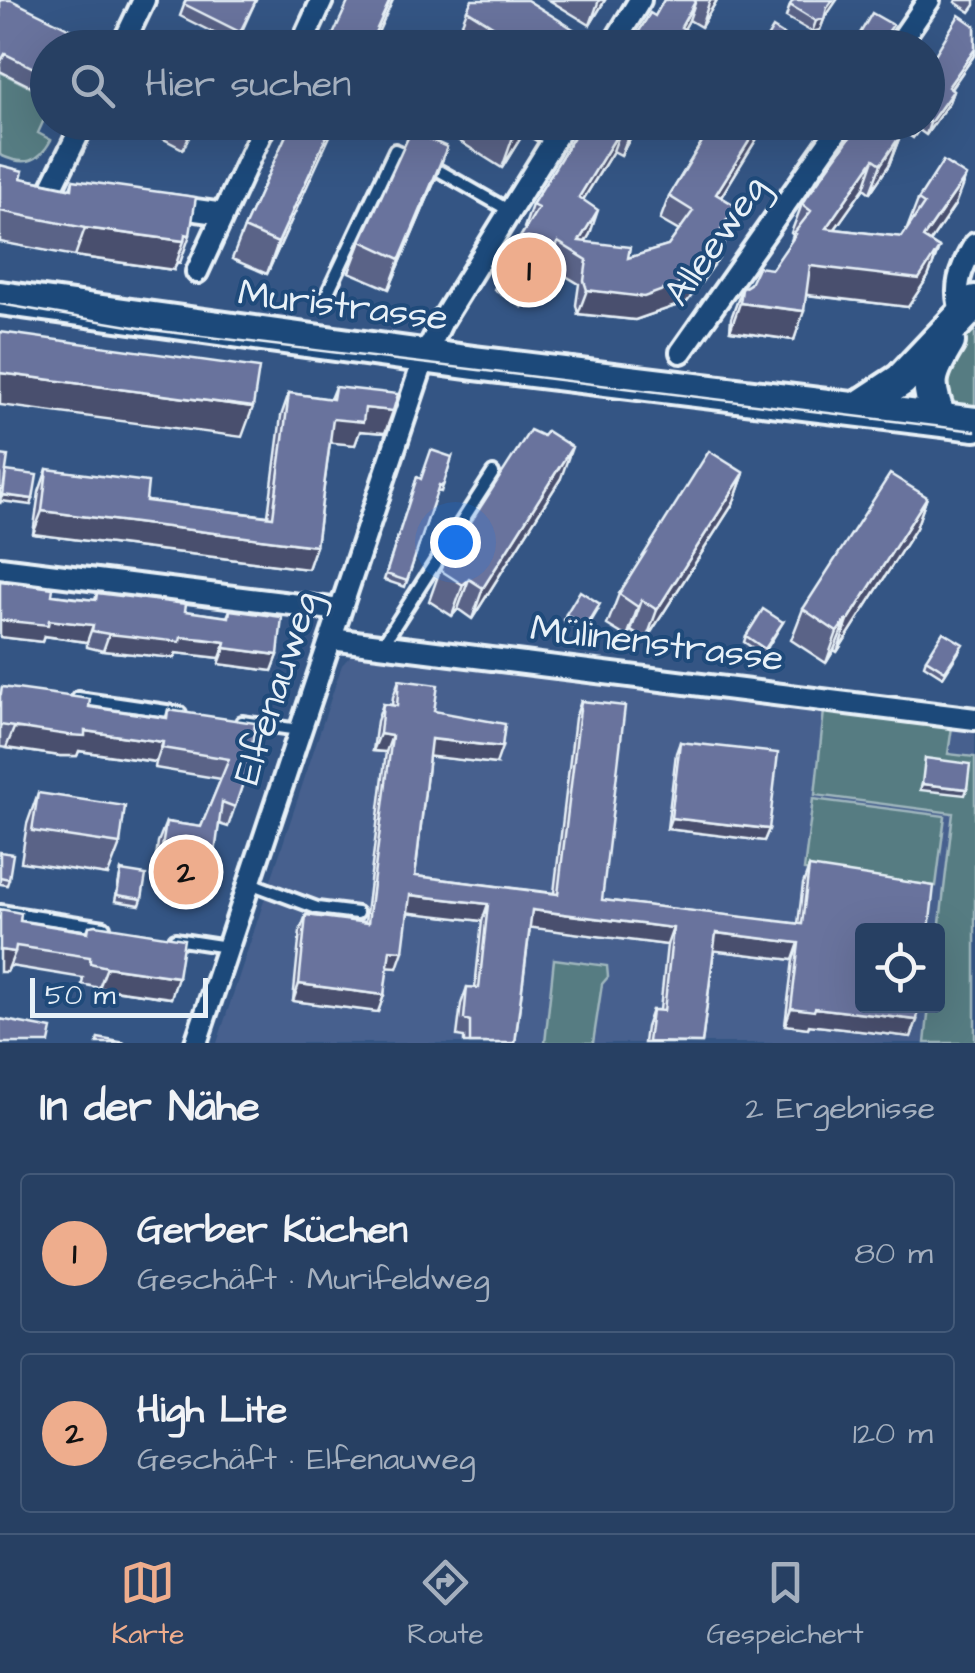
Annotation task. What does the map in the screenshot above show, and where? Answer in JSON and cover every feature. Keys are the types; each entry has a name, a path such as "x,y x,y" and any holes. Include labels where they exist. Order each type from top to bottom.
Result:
{"main road":[{"name":"Muristrasse","path":"0,298 425,356 975,424"},
{"path":"857,409 894,386 969,310"},
{"path":"940,419 930,392 931,371 969,310"}],"street":[{"path":"130,30 144,0"},
{"path":"308,30 322,0"},
{"path":"622,30 640,0"},
{"path":"909,30 930,0"},
{"path":"52,190 76,140"},
{"path":"197,272 258,140"},
{"name":"Alleeweg","path":"681,352 830,140"},
{"name":"Elfenauweg","path":"196,1043 425,356 442,321 552,142"},
{"path":"147,203 224,214"},
{"path":"969,310 956,300 958,280 975,244"},
{"path":"0,568 340,610"},
{"name":"Mülinenstrasse","path":"331,639 975,718"}],"lane":[{"path":"328,292 396,150 455,176 510,211"},
{"path":"383,645 492,474"},
{"path":"56,695 188,714"},
{"path":"225,720 300,730"},
{"path":"250,883 316,908 356,913"},
{"path":"0,911 114,929"},
{"path":"171,938 228,947"}],"shaded area":[{"path":"353,653 975,729 975,1043 217,1043 342,665"}],"green space":[{"path":"0,72 30,87 30,140 51,140 30,161 0,155"},
{"path":"975,305 975,422 910,414 915,383"},
{"path":"824,711 952,727 948,754 975,757 975,1043 925,1043 928,1013 945,1013 945,923 940,923 953,813 815,795"},
{"path":"813,799 945,816 936,886 804,870"},
{"path":"554,959 607,966 593,1043 545,1043"}],"building":[{"path":"0,0 11,0 72,30 30,30 30,66 5,54 0,63"},
{"path":"186,0 256,0 241,30 184,4"},
{"path":"349,0 390,0 376,30 335,30"},
{"path":"472,0 527,0 575,30 499,30 467,10"},
{"path":"664,0 696,0 681,27 686,30 640,30 650,13 655,16"},
{"path":"793,0 833,0 824,19 816,21 790,5"},
{"path":"872,13 893,25 889,30 862,30"},
{"path":"959,15 975,26 975,49 948,87 953,91 945,102 945,38"},
{"path":"284,140 325,140 278,243 244,228"},
{"path":"407,140 431,140 447,147 400,259 361,241"},
{"path":"572,140 614,140 579,197 598,210 579,241 630,247 628,258 668,246 693,211 669,196 703,140 750,140 716,194 736,206 721,229 728,234 696,278 644,297 587,290 587,260 558,242 531,284 503,266 538,208 532,205"},
{"path":"848,140 897,140 881,164 874,159 826,228 902,237 924,204 918,200 943,161 966,176 923,238 939,248 919,279 810,266 804,311 740,303 742,289 750,284 758,267 772,269 811,211 802,204"},
{"path":"0,165 23,171 21,178 72,189 73,180 196,197 190,235 185,234 184,241 85,228 0,211"},
{"path":"0,332 259,368 253,407 0,373"},
{"path":"335,387 398,394 393,411 365,408 363,422 333,419 316,546 42,511 47,469 148,482 146,501 273,517 289,393 333,399"},
{"path":"530,430 543,436 547,431 572,447 483,588 469,579 463,585 440,570"},
{"path":"431,450 452,457 407,581 386,574 417,477 421,479"},
{"path":"709,451 744,473 657,610 642,600 638,607 619,594"},
{"path":"0,455 8,456 2,497 0,497"},
{"path":"6,471 37,475 33,499 3,495"},
{"path":"890,474 927,497 848,621 837,632 803,609"},
{"path":"0,581 53,588 52,595 74,598 96,600 97,593 186,604 185,611 229,617 230,610 282,617 278,655 225,648 226,642 204,639 181,637 180,642 109,634 92,631 93,625 0,620"},
{"path":"580,591 600,604 586,627 566,614"},
{"path":"763,609 783,622 765,649 746,636"},
{"path":"943,632 963,644 945,671 926,659"},
{"path":"399,680 438,685 434,711 505,724 502,747 431,739 415,876 558,894 581,701 625,706 602,900 802,924 809,867 934,886 930,923 855,923 855,1013 791,1008 799,943 716,933 702,1043 648,1042 652,1010 664,1011 673,928 532,910 515,1043 470,1043 470,1021 464,1019 467,987 479,988 488,904 410,895 403,951 390,950 384,995 299,984 306,915 368,923 392,736 380,734 383,704 397,706"},
{"path":"2,687 90,699 89,707 167,718 168,710 255,723 250,762 235,807 222,802 213,868 160,861 166,822 201,827 229,759 162,748 163,742 0,725"},
{"path":"680,742 778,753 769,829 671,818"},
{"path":"925,758 970,764 967,789 922,784"},
{"path":"38,793 125,806 120,844 32,831"},
{"path":"0,852 13,854 9,879 0,877"},
{"path":"121,871 146,875 142,899 117,895"},
{"path":"0,909 21,913 20,921 88,932 89,926 96,925 184,939 178,977 107,967 90,963 90,957 16,946 15,952 0,950"},
{"path":"858,1013 918,1013 917,1020"},
{"path":"0,1019 52,1029 49,1043 0,1043"},
{"path":"98,1038 125,1043 97,1043"}],"tram line":[{"path":"0,304 152,330 975,431"}],"place":[{"name":"Gerber Küchen","path":"529,270"},
{"name":"High Lite","path":"186,872"}]}
